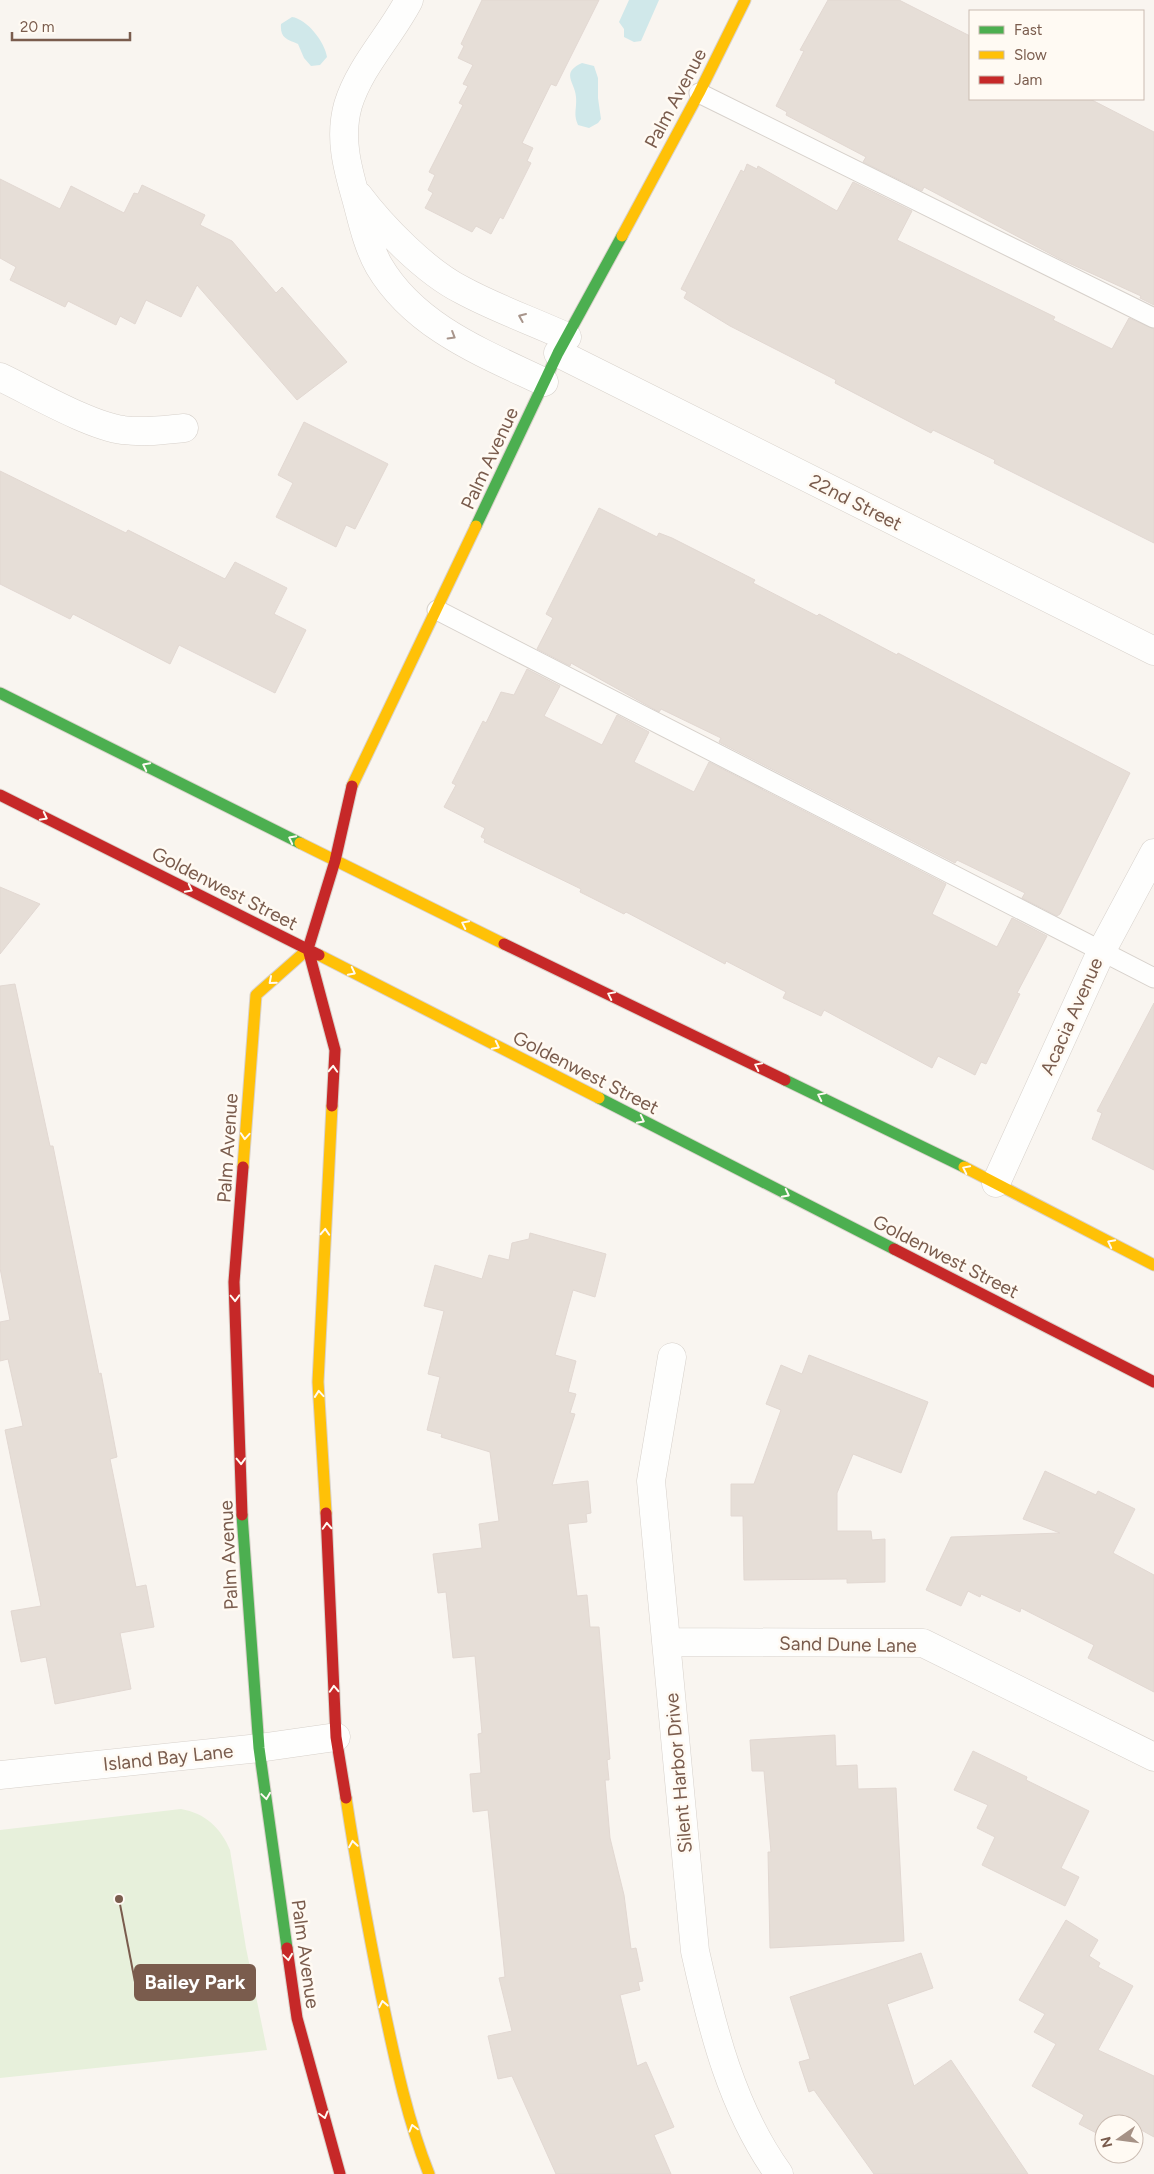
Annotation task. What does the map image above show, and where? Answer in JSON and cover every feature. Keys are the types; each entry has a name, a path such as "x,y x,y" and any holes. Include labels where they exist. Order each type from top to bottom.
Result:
{"street":[{"path":"409,0 356,85 348,105 344,133 345,157 366,233 380,266 418,312 454,338 544,382"},
{"name":"Palm Avenue","path":"340,2174 297,2018 259,1748 243,1533 234,1282 256,995 308,949 335,861 351,787 562,345 699,93 745,0"},
{"name":"22nd Street","path":"353,187 406,247 443,279 461,290 562,345 1154,651"},
{"path":"418,312 443,279"},
{"path":"0,377 95,422 121,430 149,432 184,428"},
{"path":"0,693 335,861 996,1183 1154,1265"},
{"name":"Goldenwest Street","path":"0,795 308,949 1154,1382"},
{"name":"Acacia Avenue","path":"996,1183 1101,952 1154,853"},
{"path":"308,949 335,1050 318,1382 336,1737 361,1892 393,2052 416,2141 429,2174"},
{"name":"Silent Harbor Drive","path":"672,1356 651,1481 695,1951 710,2022 732,2087 768,2158 779,2174"},
{"name":"Sand Dune Lane","path":"666,1642 923,1643 1154,1757"},
{"name":"Island Bay Lane","path":"0,1775 259,1748 336,1737"}],"lane":[{"path":"699,93 1154,318"},
{"path":"437,610 1154,978"}],"green space":[{"path":"181,1809 198,1814 217,1828 230,1850 246,1948 267,2050 0,2078 0,1830"}],"water":[{"path":"629,0 659,0 641,41 634,42 624,37 624,29 619,22"},
{"path":"292,17 304,22 319,38 327,57 320,65 311,66 304,58 298,44 283,35 281,24"},
{"path":"582,63 594,66 598,78 601,119 589,128 578,125 575,114 576,97 570,78 572,70"}],"building":[{"path":"482,0 599,0 556,86 551,84 522,143 533,148 527,161 531,163 503,219 500,217 491,234 476,226 472,232 425,208 433,193 428,190 435,175 429,172 463,105 459,103 468,86 463,84 473,65 458,58 464,46 461,44"},
{"path":"828,0 899,0 969,35 969,100 1092,100 1154,132 1154,305 1140,298 1141,296 1060,259 924,187 922,191 863,162 866,157 786,115 787,112 776,106 804,51 800,50"},
{"path":"747,164 757,169 758,166 837,211 853,182 912,211 897,240 1055,317 1053,320 1112,349 1129,318 1154,329 1154,543 994,463 995,460 933,430 931,433 835,383 836,380 730,326 684,298 687,292 681,289 741,170 744,172"},
{"path":"0,179 60,209 71,186 124,213 134,193 138,194 142,185 205,215 200,225 232,241 276,293 282,287 347,362 297,400 197,285 181,317 146,300 135,324 120,316 116,325 68,301 65,307 10,280 16,267 0,258"},
{"path":"304,422 388,464 355,529 346,525 336,547 276,517 293,483 278,475"},
{"path":"0,471 126,533 128,530 225,579 235,562 287,588 274,614 306,630 275,693 179,645 170,664 73,614 70,619 0,584"},
{"path":"599,508 657,537 659,533 672,538 755,580 753,583 817,616 819,614 897,655 898,653 1130,773 1060,914 1057,916 1022,898 1025,893 957,860 955,863 719,742 721,738 661,709 659,712 571,663 570,666 537,649 553,618 546,614"},
{"path":"527,669 560,686 544,716 602,745 617,715 649,732 634,762 694,792 709,762 946,884 932,914 997,947 1012,918 1047,936 1017,993 1020,994 986,1064 981,1062 975,1075 938,1056 932,1068 824,1010 821,1016 783,998 786,992 726,961 725,964 626,912 624,914 580,892 581,889 484,842 485,839 481,837 485,828 444,807 456,785 452,783 483,721 486,723 501,692 514,695"},
{"path":"0,887 40,904 0,954"},
{"path":"15,984 50,1146 53,1146 99,1374 101,1373 117,1457 110,1459 136,1587 146,1585 154,1627 120,1633 131,1689 55,1704 46,1657 21,1662 11,1611 41,1606 5,1430 23,1426 8,1359 0,1361 0,1322 10,1320 0,1268 0,986"},
{"path":"1154,1003 1154,1170 1092,1139 1102,1113 1097,1111"},
{"path":"530,1233 606,1254 595,1297 573,1290 555,1355 576,1361 568,1392 576,1394 570,1413 575,1414 552,1485 588,1481 591,1513 586,1514 587,1522 568,1524 577,1596 587,1595 590,1627 599,1627 610,1759 607,1760 609,1780 605,1780 610,1838 624,1895 631,1949 636,1948 643,1981 638,1982 640,1990 620,1995 637,2066 646,2062 674,2127 654,2135 671,2174 556,2174 512,2076 498,2079 488,2036 512,2031 499,1978 505,1977 488,1810 473,1812 470,1774 481,1773 478,1734 482,1733 475,1656 453,1658 446,1592 438,1593 433,1554 482,1548 479,1524 499,1521 490,1452 441,1437 442,1434 427,1430 440,1377 428,1374 444,1311 424,1306 435,1265 482,1279 489,1255 509,1260 512,1243 529,1239"},
{"path":"809,1355 928,1402 901,1473 853,1454 837,1493 837,1531 871,1531 872,1540 885,1539 885,1582 847,1583 847,1579 744,1580 743,1516 731,1516 731,1484 754,1484 781,1410 766,1404 781,1365 802,1374"},
{"path":"1045,1471 1096,1495 1098,1491 1135,1509 1113,1553 1154,1575 1154,1692 1088,1658 1094,1645 1021,1608 1020,1612 981,1594 980,1597 968,1591 961,1606 926,1590 951,1537 1060,1533 1023,1519"},
{"path":"835,1735 836,1766 857,1765 858,1789 896,1788 904,1941 770,1948 768,1852 771,1852 764,1771 752,1771 750,1740"},
{"path":"973,1751 1027,1777 1026,1780 1089,1811 1061,1868 1079,1877 1065,1906 982,1865 995,1837 977,1828 988,1805 954,1790"},
{"path":"1066,1920 1098,1940 1089,1956 1100,1963 1098,1967 1133,1986 1098,2050 1154,2076 1154,2137 1144,2132 1144,2114 1094,2114 1094,2132 1079,2124 1084,2115 1032,2086 1056,2044 1034,2032 1045,2014 1019,2000"},
{"path":"921,1953 933,1988 887,2004 914,2086 951,2060 1028,2174 874,2174 814,2090 809,2092 799,2062 810,2059 790,1997"}],"traffic: fast":[{"path":"476,526 558,353 622,236"},
{"path":"0,693 300,843"},
{"path":"785,1080 964,1167"},
{"path":"599,1098 894,1249"},
{"path":"242,1515 259,1748 287,1948"}],"traffic: slow":[{"path":"622,236 699,93 745,0"},
{"path":"352,786 476,526"},
{"path":"300,843 504,944"},
{"path":"243,1167 256,995 308,949"},
{"path":"319,955 599,1098"},
{"path":"326,1513 318,1382 332,1106"},
{"path":"964,1167 1154,1265"},
{"path":"346,1798 367,1921 391,2040 407,2108 429,2174"}],"traffic: jam":[{"path":"332,1106 335,1050 308,949 335,861 352,786"},
{"path":"0,795 319,955"},
{"path":"504,944 785,1080"},
{"path":"242,1515 234,1282 243,1167"},
{"path":"894,1249 1154,1382"},
{"path":"326,1513 336,1737 346,1798"},
{"path":"287,1948 297,2018 340,2174"}],"place":[{"name":"Bailey Park","path":"119,1899"}]}
